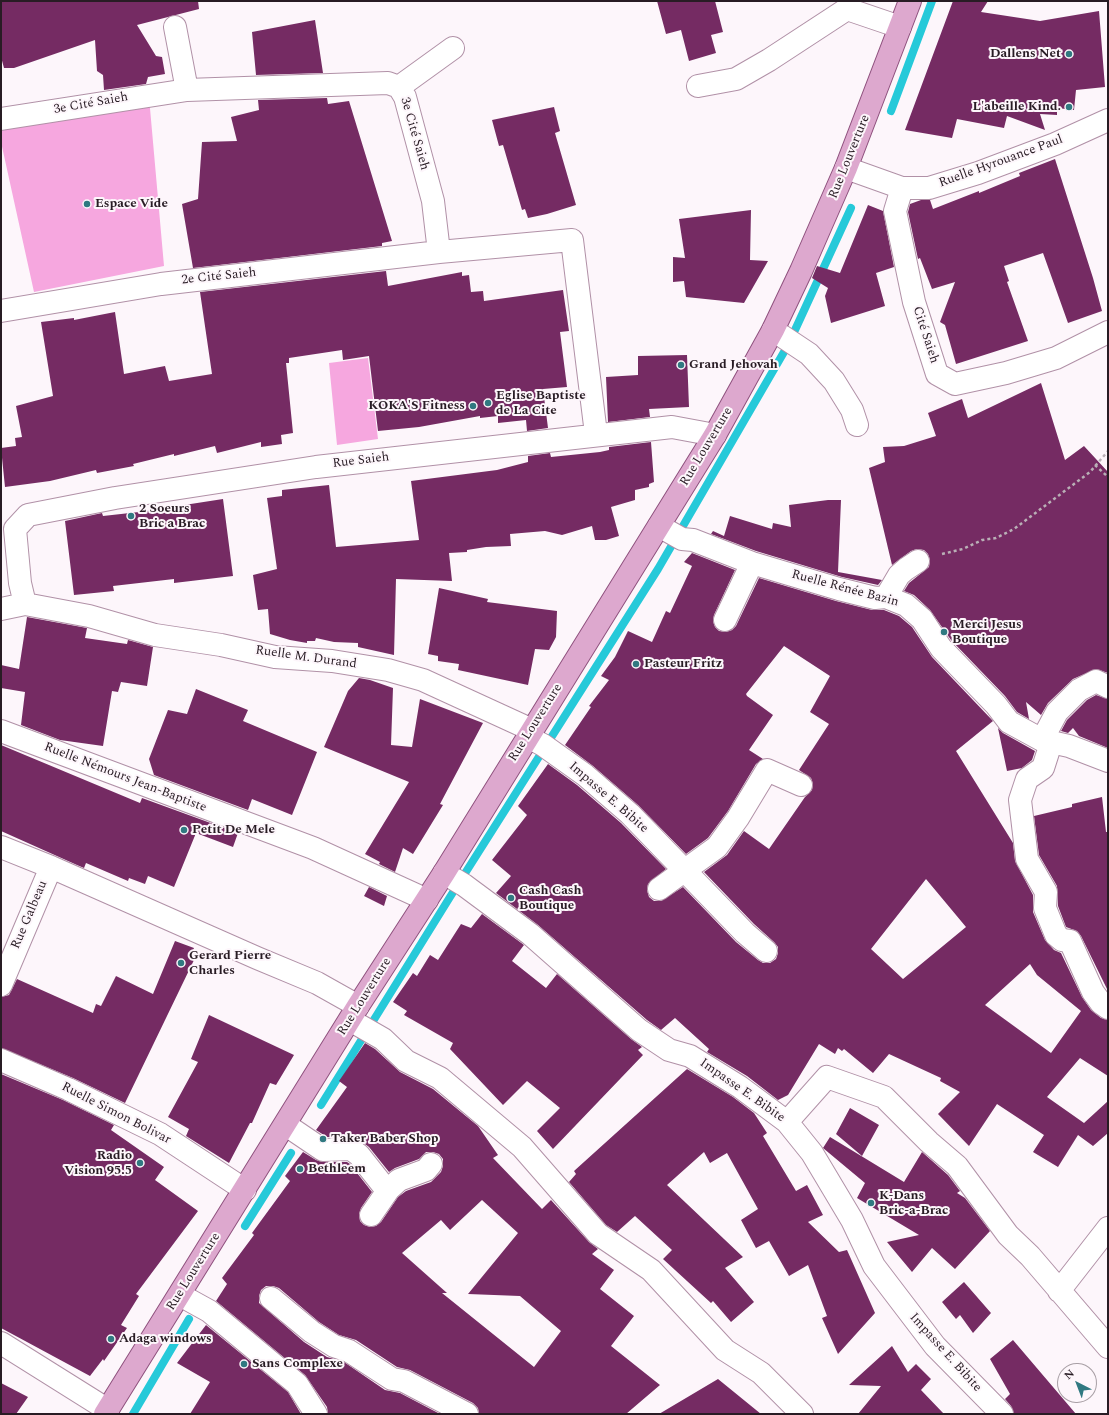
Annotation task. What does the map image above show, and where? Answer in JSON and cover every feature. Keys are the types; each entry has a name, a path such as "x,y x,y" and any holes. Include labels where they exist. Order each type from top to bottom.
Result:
{"main road":[{"name":"Rue Louverture","path":"107,1412 286,1125 361,1022 427,900 455,879 538,740 677,531 715,435 773,330 801,271 846,168 910,1"}],"street":[{"path":"698,86 736,79 769,60 847,9 900,27"},
{"path":"175,27 186,90"},
{"path":"399,87 453,48"},
{"name":"3e Cité Saieh","path":"1,119 135,96 186,90 388,83 399,87 405,97 433,201 439,252"},
{"name":"Ruelle Hyrouance Paul","path":"846,168 902,188 930,188 978,173 1055,144 1108,120"},
{"name":"Cité Saieh","path":"902,188 895,211 914,302 938,374 955,384 1006,373 1056,358 1108,332"},
{"path":"439,252 572,240 596,434"},
{"name":"2e Cité Saieh","path":"1,311 160,284 439,252"},
{"path":"773,330 809,354 834,381 852,410 857,425"},
{"name":"Rue Saieh","path":"25,604 20,583 14,529 28,515 115,498 316,467 596,434 672,427 715,435"},
{"name":"Ruelle Rénée Bazin","path":"677,531 752,563 839,589 875,598 886,597 906,605 922,619 942,648 996,705 1008,722 1046,741 1069,746 1108,761"},
{"path":"886,597 899,575 906,568 918,561"},
{"path":"725,620 752,563"},
{"path":"1,609 25,604"},
{"name":"Ruelle M. Durand","path":"25,604 89,616 155,635 221,645 275,657 332,661 388,670 423,680 538,740"},
{"path":"1108,687 1096,682 1079,690 1057,712 1046,741 1043,768 1027,780 1020,800 1027,859 1046,892 1045,908 1056,935 1062,940 1070,940 1093,992 1108,1008"},
{"name":"Ruelle Némours Jean-Baptiste","path":"1,731 313,848 427,900"},
{"name":"Impasse E. Bibite","path":"538,740 585,775 630,814 745,933 766,951"},
{"path":"659,889 717,847 726,836 767,770 801,785"},
{"path":"1,847 51,867 256,958 318,983 406,1061 440,1078 522,1147 598,1234 651,1270 725,1350 761,1372 802,1414"},
{"name":"Rue Galbeau","path":"1,985 51,867"},
{"name":"Impasse E. Bibite","path":"455,879 530,934 639,1030 669,1050 690,1056 740,1086 786,1122 812,1153 852,1220 874,1266 886,1283 935,1346 1002,1414"},
{"name":"Ruelle Simon Bolivar","path":"1,1060 68,1089 160,1134 245,1190"},
{"path":"786,1122 827,1077 884,1097 929,1142 957,1166 1008,1235 1030,1256 1108,1347"},
{"path":"286,1125 323,1150 351,1148 359,1155 385,1188 389,1189"},
{"path":"371,1215 389,1189 399,1180 426,1170 432,1164"},
{"path":"1059,1291 1108,1228"},
{"path":"180,1295 210,1311 297,1384 316,1414"},
{"path":"271,1298 312,1332 334,1346 349,1351 392,1379 404,1381 467,1414"},
{"path":"1,1343 107,1412"}],"path":[{"path":"918,561 963,549 982,540 996,538 1014,530 1066,492 1108,451"},
{"path":"1095,465 1108,477"}],"shaded area":[{"name":"Espace Vide","path":"149,97 164,266 34,292 1,142 1,123"},
{"path":"368,358 378,439 337,445 329,363"}],"building":[{"path":"1,1 198,1 199,9 137,25 156,56 162,57 165,74 148,77 146,84 104,90 103,75 97,71 95,40 14,68 4,68 1,57"},
{"path":"657,1 715,1 723,32 711,35 716,53 689,61 681,30 666,34"},
{"path":"953,1 988,1 981,12 1040,21 1099,11 1105,87 1076,90 1074,110 1057,108 1057,115 1040,114 1045,130 1007,116 1004,128 957,119 952,138 905,130"},
{"path":"315,20 323,73 256,75 252,32"},
{"path":"327,98 328,104 349,101 392,241 382,243 382,246 193,268 182,204 198,199 202,142 237,141 231,117 259,110 258,100"},
{"path":"554,107 560,131 555,133 576,205 528,218 525,209 522,210 503,145 499,146 492,120"},
{"path":"1055,159 1102,311 1068,323 1043,253 1004,266 1009,281 1007,282 1028,341 956,364 945,325 940,322 955,282 932,289 920,258 918,259 908,212 910,204 921,200 930,200 933,209 979,191 979,193 1020,176 1019,173"},
{"path":"868,205 883,211 894,267 876,273 885,306 831,323 825,296 828,288 812,278 817,266 840,273"},
{"path":"751,210 750,260 768,261 744,303 686,297 684,281 673,282 673,257 685,258 679,219"},
{"path":"386,271 388,286 462,272 462,276 469,275 471,292 483,291 484,301 563,290 569,331 560,332 567,387 543,389 548,428 527,431 526,420 498,423 498,416 480,418 480,416 419,427 378,431 369,356 343,360 342,350 289,358 289,363 286,363 293,433 281,435 282,444 261,447 261,442 217,453 215,446 133,464 134,466 97,473 96,470 50,481 5,487 1,448 16,446 15,438 22,437 16,406 53,396 41,322 74,318 74,320 115,312 124,374 165,366 169,381 212,374 200,292"},
{"path":"687,355 689,407 649,409 650,417 608,422 606,377 638,375 638,356"},
{"path":"1041,383 1065,460 1084,446 1108,472 1108,673 1096,669 1073,679 1048,703 1041,715 1026,702 1029,719 1017,712 1005,696 951,640 930,610 914,595 904,591 909,583 929,567 930,560 928,554 924,550 917,549 911,551 892,565 869,468 885,462 883,447 904,446 936,436 928,413 962,399 968,418"},
{"path":"651,442 654,482 649,484 649,487 635,490 635,500 611,507 619,536 606,540 595,540 592,526 562,535 545,531 510,534 511,546 486,547 467,550 467,552 449,553 452,581 396,579 394,655 358,647 358,643 334,642 316,638 315,641 307,641 307,643 270,634 268,609 258,610 253,575 277,569 267,498 282,496 282,490 329,485 336,547 419,540 411,481 497,470 528,462 528,456 550,453 551,457 600,452 609,450 609,447"},
{"path":"223,499 233,576 174,583 174,579 113,586 114,591 74,595 65,521 102,513 103,516 139,512"},
{"path":"828,500 841,500 838,572 882,580 878,585 842,577 756,551 711,534 713,531 724,536 730,516 772,529 773,523 791,527 789,505"},
{"path":"692,553 735,570 714,615 713,621 715,627 719,631 726,632 732,630 736,626 759,578 836,601 872,610 884,610 899,616 912,627 932,657 993,721 956,751 1013,843 1015,861 1033,895 1033,912 1045,940 1054,950 1061,953 1082,997 1091,1010 1101,1018 1108,1020 1108,1076 1080,1058 1047,1097 1084,1123 1108,1101 1108,1133 1093,1146 1078,1135 1058,1167 1033,1152 1044,1135 997,1104 969,1146 938,1114 960,1092 940,1081 941,1078 889,1054 873,1073 844,1049 842,1051 838,1048 835,1054 819,1044 788,1095 778,1100 747,1076 707,1052 709,1049 675,1018 661,1030 647,1020 538,925 496,893 511,876 492,860 527,815 518,806 548,764 577,785 621,823 666,869 648,884 647,890 649,897 654,901 661,901 683,887 736,942 758,960 763,963 770,963 776,959 778,947 774,942 754,924 704,872 727,855 744,831 769,849 805,797 812,790 813,784 811,778 799,770 829,724 810,712 830,676 784,646 746,694 773,715 749,750 763,759 756,764 728,811 708,838 686,854 638,805 593,766 565,745 591,707 589,706 609,680 601,676 615,657 628,631 652,642 666,611 670,613 692,566 684,562","holes":["926,879 966,927 903,979 871,949","1030,964 1037,975 1081,1011 1051,1053 985,1005"]},
{"path":"439,588 488,599 487,602 557,611 556,637 549,650 535,649 528,685 458,670 459,664 438,661 438,656 428,654"},
{"path":"27,617 87,628 85,638 127,644 128,640 153,647 147,686 121,682 118,692 112,691 103,746 60,740 21,725 25,692 1,688 1,665 19,669"},
{"path":"359,678 393,688 391,745 412,747 420,699 483,723 440,804 443,805 413,854 403,848 395,872 379,864 380,862 365,854 409,782 324,747 348,691"},
{"path":"196,689 248,710 243,721 317,752 292,815 252,799 248,810 154,775 149,759 168,710 187,714"},
{"path":"1096,695 1108,699 1108,748 1079,736 1073,728 1068,733 1061,731 1067,720 1087,700"},
{"path":"998,728 1003,733 1035,751 1032,760 1022,768 1007,771"},
{"path":"1,745 140,803 142,798 238,833 233,847 196,833 174,887 148,876 145,884 129,878 128,881 86,863 84,868 77,865 1,831"},
{"path":"1102,797 1106,832 1108,832 1108,991 1081,936 1077,931 1066,927 1058,906 1057,886 1039,855 1034,816 1072,807 1072,804"},
{"path":"369,887 387,896 384,906 364,896"},
{"path":"482,914 524,945 512,961 546,988 557,974 642,1047 638,1050 643,1055 553,1149 537,1131 560,1108 527,1081 503,1105 450,1049 453,1043 404,1015 407,1011 393,1002 413,973 417,976 430,955 438,960 461,924 471,928"},
{"path":"175,941 194,948 190,958 194,960 125,1103 73,1078 1,1048 1,997 9,995 17,979 93,1013 96,1004 101,1006 116,976 153,994"},
{"path":"209,1015 294,1055 276,1085 270,1083 252,1123 250,1123 229,1163 186,1136 189,1129 168,1117 198,1062 191,1059"},
{"path":"365,1043 375,1049 400,1072 433,1089 478,1126 498,1155 493,1158 542,1209 551,1200 589,1242 598,1249 592,1254 614,1270 600,1289 634,1316 611,1346 660,1385 626,1414 479,1414 478,1408 473,1403 410,1370 397,1367 356,1340 339,1335 319,1322 279,1288 266,1286 261,1290 259,1303 304,1342 327,1357 344,1362 385,1390 400,1393 440,1414 328,1414 327,1407 305,1375 216,1301 227,1284 222,1278 254,1235 252,1233 290,1181 285,1176 303,1152 316,1160 323,1162 347,1162 350,1164 372,1192 361,1208 359,1214 360,1221 364,1225 370,1227 376,1226 381,1222 398,1197 406,1191 431,1182 441,1172 443,1159 439,1154 426,1152 419,1159 395,1168 389,1172 369,1147 358,1139 351,1137 327,1137 316,1130 347,1087 339,1081","holes":["482,1200 518,1233 468,1294 520,1296 561,1331 534,1367 442,1293 447,1293 402,1253 441,1220 450,1230"]},
{"path":"687,1069 733,1097 754,1113 767,1133 763,1136 796,1191 807,1185 823,1215 808,1222 839,1252 847,1250 875,1313 838,1354 822,1318 827,1316 808,1265 789,1276 769,1241 756,1248 741,1220 758,1209 727,1153 710,1163 704,1152 667,1185 743,1257 725,1268 754,1302 731,1322 713,1301 711,1303 663,1259 672,1250 635,1216 617,1232 606,1225 569,1182 576,1174 574,1171"},
{"path":"1,1074 63,1100 114,1125 111,1130 164,1167 155,1180 198,1211 136,1294 139,1296 121,1325 127,1328 104,1361 103,1359 90,1376 1,1328"},
{"path":"850,1108 879,1125 862,1156 836,1134"},
{"path":"830,1137 904,1182 922,1152 948,1175 960,1191 957,1193 965,1198 990,1231 955,1269 932,1248 912,1272 887,1242 919,1235 857,1198 865,1183 823,1148"},
{"path":"964,1282 991,1313 973,1333 960,1315 956,1319 942,1302"},
{"path":"206,1325 288,1392 301,1414 190,1414 210,1382 177,1363"},
{"path":"1013,1340 1057,1392 1057,1403 1067,1403 1076,1414 1014,1414 1011,1406 1005,1399 1010,1394 990,1359"},
{"path":"892,1346 908,1372 916,1364 931,1379 921,1390 944,1414 858,1414 881,1386 849,1385"},
{"path":"718,1379 761,1414 659,1414"},
{"path":"1,1383 28,1397 16,1414 1,1414"}],"waterway":[{"path":"891,111 932,1"},
{"path":"795,330 851,208"},
{"path":"321,1105 450,897 658,569 784,352"},
{"path":"245,1226 291,1153"},
{"path":"133,1414 189,1319"}],"place":[{"name":"Dallens Net","path":"1069,54"},
{"name":"L'abeille Kind.","path":"1069,107"},
{"name":"Espace Vide","path":"87,204"},
{"name":"Grand Jehovah","path":"681,365"},
{"name":"Eglise Baptiste de La Cite","path":"488,403"},
{"name":"KOKA'S Fitness","path":"473,406"},
{"name":"2 Soeurs Bric a Brac","path":"131,516"},
{"name":"Merci Jesus Boutique","path":"944,632"},
{"name":"Pasteur Fritz","path":"636,664"},
{"name":"Petit De Mele","path":"184,830"},
{"name":"Cash Cash Boutique","path":"511,898"},
{"name":"Gerard Pierre Charles","path":"181,963"},
{"name":"Taker Baber Shop","path":"323,1139"},
{"name":"Radio Vision 95.5","path":"140,1163"},
{"name":"Bethleem","path":"300,1169"},
{"name":"K-Dans Bric-a-Brac","path":"871,1203"},
{"name":"Adaga windows","path":"111,1339"},
{"name":"Sans Complexe","path":"244,1364"}]}
